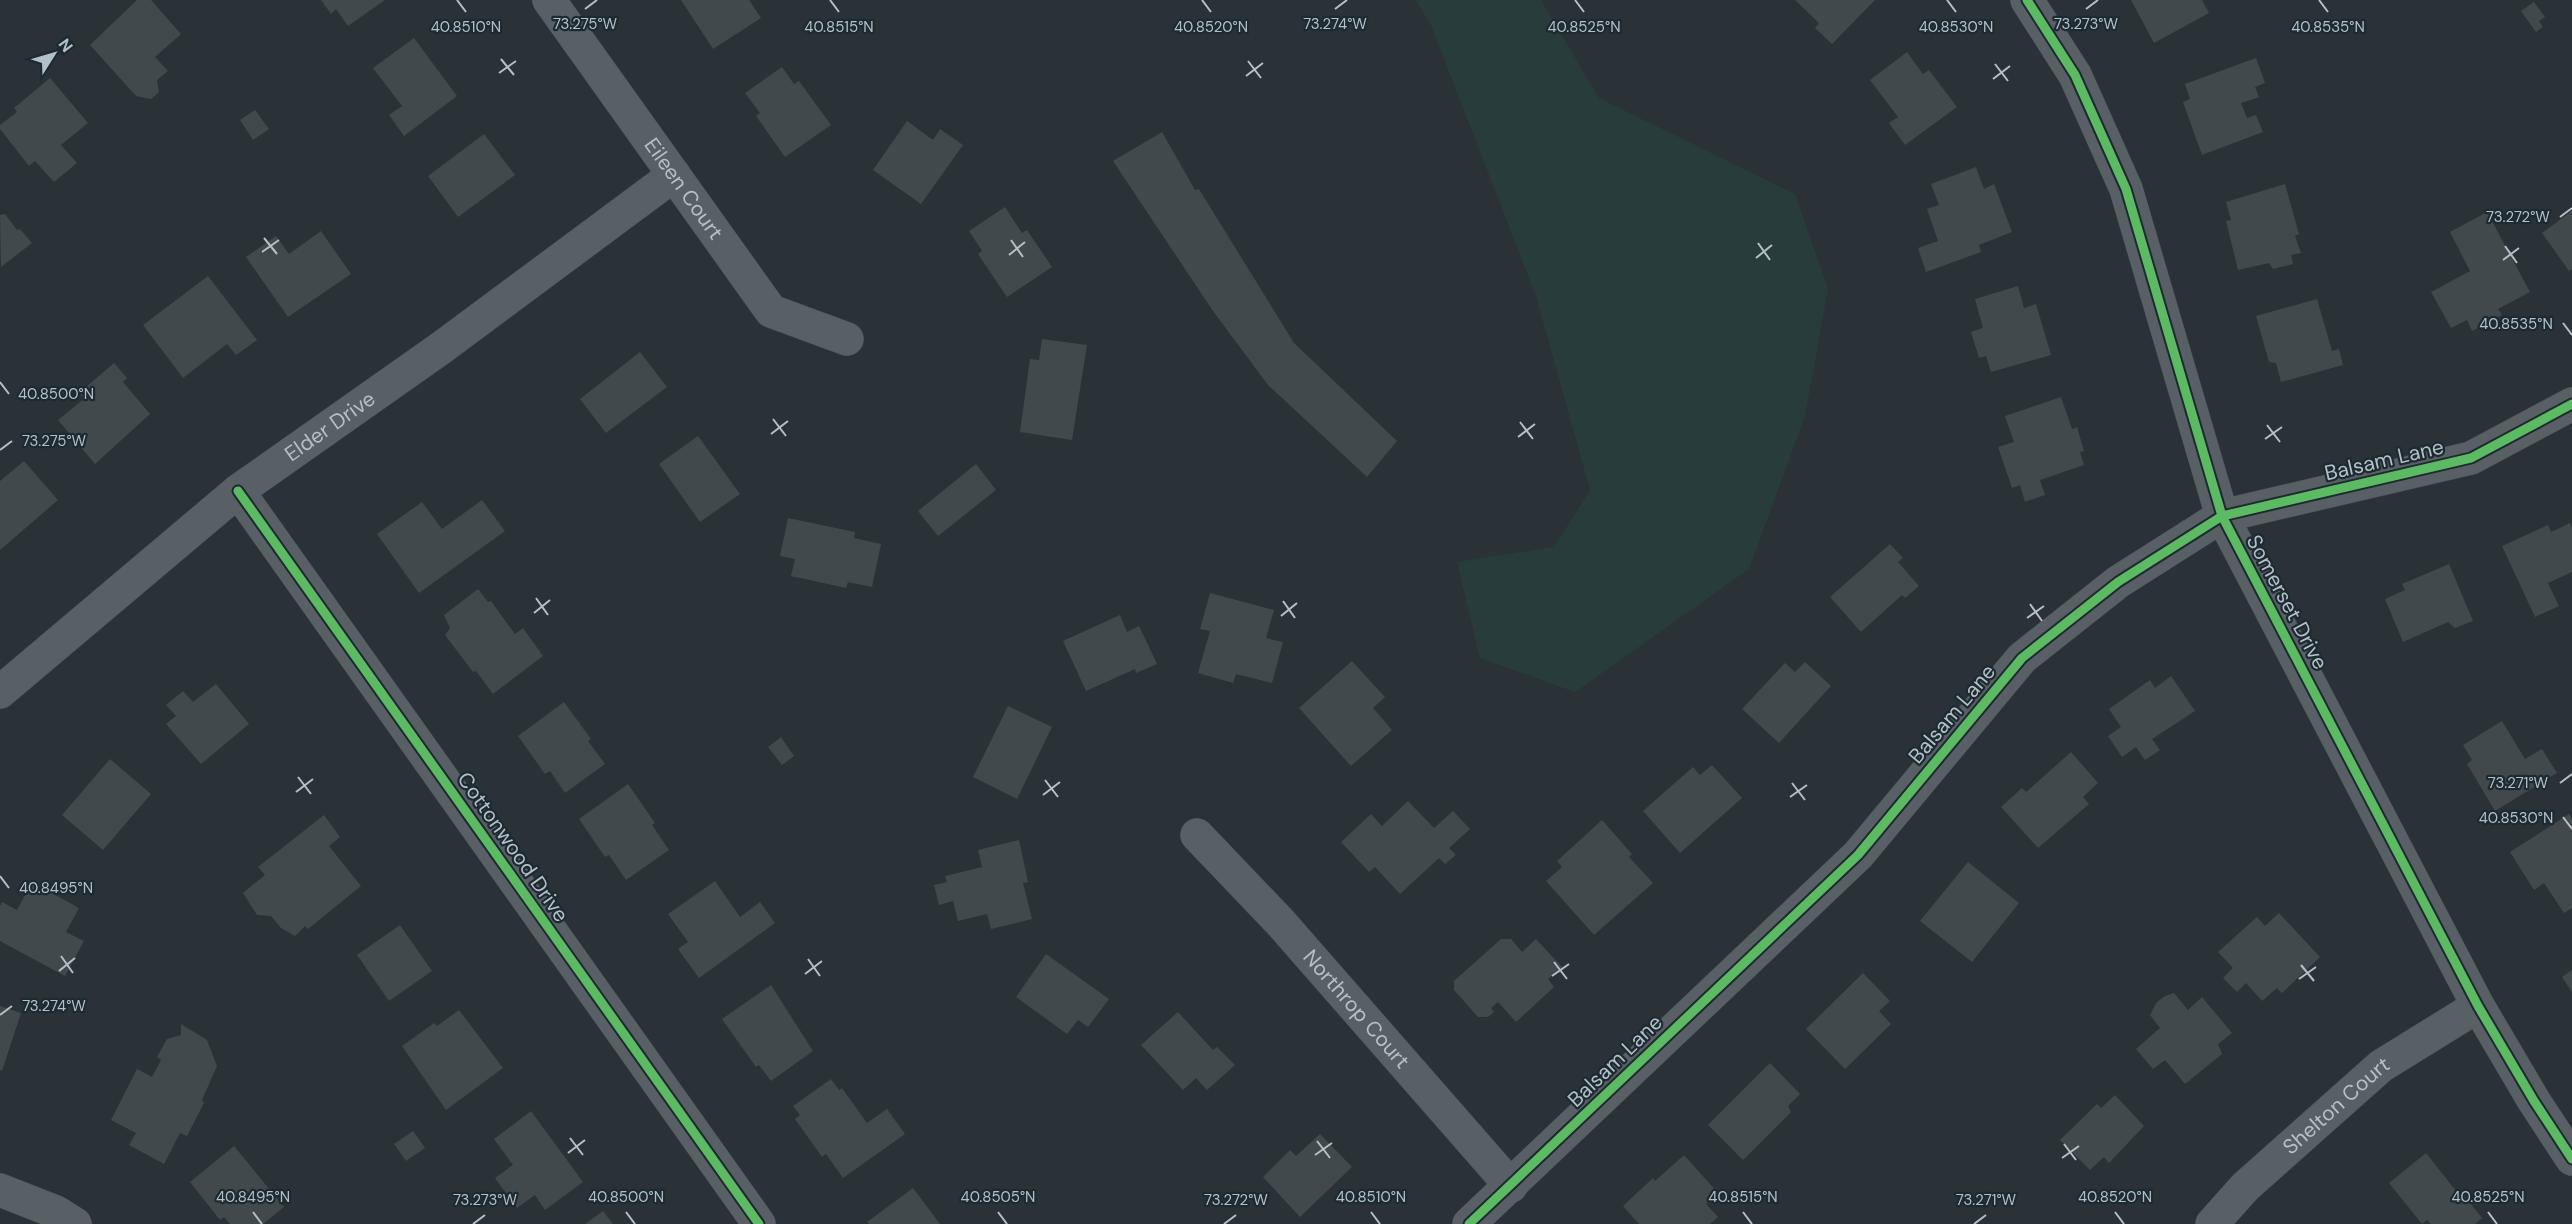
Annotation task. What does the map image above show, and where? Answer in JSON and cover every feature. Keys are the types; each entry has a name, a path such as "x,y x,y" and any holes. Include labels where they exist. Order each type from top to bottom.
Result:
{"street":[{"name":"Eileen Court","path":"549,0 771,311 847,339"},
{"name":"Somerset Drive","path":"2026,0 2075,75 2126,189 2222,516 2478,1006 2572,1160"},
{"name":"Elder Drive","path":"0,692 238,491 441,348 674,175"},
{"name":"Balsam Lane","path":"1469,1224 1858,855 2022,658 2118,582 2222,516 2471,458 2572,404"},
{"name":"Cottonwood Drive","path":"238,491 759,1224"},
{"name":"Northrop Court","path":"1197,835 1281,923 1510,1186"},
{"name":"Shelton Court","path":"2212,1224 2245,1187 2381,1066 2478,1006"},
{"path":"0,1190 56,1212 75,1224"}],"green space":[{"path":"1416,0 1541,0 1599,98 1795,194 1828,289 1805,416 1749,569 1575,692 1480,658 1457,562 1554,547 1590,490 1536,296 1431,25"}],"building":[{"path":"137,0 151,0 181,34 155,57 168,71 157,80 159,92 151,99 136,96 90,45"},
{"path":"321,0 385,0 348,26 336,9 331,14"},
{"path":"681,0 749,0 761,18 713,49"},
{"path":"1795,0 1875,0 1832,44 1815,28 1819,23"},
{"path":"2131,0 2202,0 2209,13 2154,43"},
{"path":"2534,2 2545,17 2539,21 2543,27 2536,32 2521,11"},
{"path":"414,38 457,96 404,136 389,115 402,106 373,68"},
{"path":"1907,52 1923,74 1929,70 1957,107 1905,145 1889,123 1898,117 1870,80"},
{"path":"2256,58 2265,83 2255,87 2259,97 2241,103 2247,118 2256,115 2263,132 2202,155 2183,102 2190,99 2185,84"},
{"path":"782,67 794,84 799,81 831,125 785,157 756,116 760,113 745,93"},
{"path":"50,78 88,123 61,145 77,163 54,182 35,161 29,166 0,129 0,125 17,112 14,108"},
{"path":"255,110 269,129 253,140 240,120"},
{"path":"907,121 933,140 940,129 963,145 921,204 873,170"},
{"path":"1162,132 1195,190 1199,189 1294,343 1397,441 1367,477 1268,385 1213,311 1113,161"},
{"path":"484,134 515,175 458,217 428,176"},
{"path":"1976,167 1984,189 1994,184 2012,232 1979,245 1981,252 1926,272 1918,248 1938,241 1927,209 1939,205 1931,184"},
{"path":"2285,184 2299,234 2295,236 2301,253 2291,255 2293,264 2273,269 2269,263 2238,270 2226,221 2231,220 2226,202"},
{"path":"1005,207 1022,233 1027,230 1052,267 1007,297 978,254 982,251 969,231"},
{"path":"2572,211 2572,269 2569,271 2542,233"},
{"path":"2487,212 2530,292 2498,309 2502,315 2472,331 2467,320 2451,328 2431,292 2470,271 2450,232"},
{"path":"5,214 17,230 20,229 32,243 1,267 0,215"},
{"path":"321,231 351,274 288,317 246,257 276,236 289,254"},
{"path":"208,276 257,340 236,355 227,344 183,378 143,325"},
{"path":"2018,286 2024,308 2036,304 2051,355 1991,372 1986,356 1979,358 1971,332 1983,328 1975,299"},
{"path":"2317,299 2332,351 2339,349 2343,365 2281,382 2276,363 2269,362 2256,316"},
{"path":"1042,339 1087,345 1072,440 1020,432 1030,359 1039,360"},
{"path":"640,352 667,387 606,433 580,399"},
{"path":"114,363 127,378 123,382 150,414 95,464 58,420 84,399 79,393"},
{"path":"2061,397 2072,429 2077,427 2084,451 2080,452 2084,465 2040,480 2045,495 2025,502 2020,485 2012,488 1998,447 2014,442 2005,416"},
{"path":"698,436 740,494 700,522 659,464"},
{"path":"24,461 58,500 0,550 0,481"},
{"path":"976,464 996,490 938,536 918,511"},
{"path":"482,500 505,531 419,593 377,534 422,502 442,529"},
{"path":"788,518 855,532 854,538 881,544 872,587 848,582 846,588 791,576 795,559 780,556"},
{"path":"2570,523 2572,572 2548,583 2559,606 2535,617 2502,546 2548,525 2551,532"},
{"path":"1890,544 1903,558 1898,562 1919,586 1905,598 1902,595 1861,632 1830,597"},
{"path":"2449,564 2473,621 2455,628 2448,622 2403,642 2385,599 2405,590 2402,584"},
{"path":"478,589 488,602 491,601 515,634 523,628 543,656 493,694 445,635 450,628 444,615"},
{"path":"1210,593 1274,610 1266,638 1283,642 1272,683 1236,674 1233,683 1198,673 1210,631 1200,629"},
{"path":"1120,615 1127,632 1139,626 1157,664 1136,673 1135,669 1086,691 1063,641"},
{"path":"1352,661 1385,697 1373,708 1392,730 1351,766 1299,708"},
{"path":"1805,662 1831,686 1779,743 1742,709 1785,663 1795,672"},
{"path":"2171,676 2195,711 2152,739 2160,750 2145,760 2136,747 2122,757 2108,736 2121,727 2109,709 2150,680 2155,688"},
{"path":"216,684 249,724 201,764 166,724 176,716 166,705 183,691 193,702"},
{"path":"564,702 591,739 588,741 605,764 565,793 550,771 545,774 518,736"},
{"path":"1008,706 1052,727 1017,799 973,777"},
{"path":"2502,721 2525,759 2542,749 2557,773 2495,811 2467,764 2472,760 2463,745"},
{"path":"781,737 794,756 782,765 768,747"},
{"path":"2071,752 2098,783 2083,797 2089,804 2038,848 2001,807 2022,788 2026,792"},
{"path":"110,759 151,794 103,850 62,815"},
{"path":"1712,765 1742,798 1680,853 1643,811 1693,767 1700,775"},
{"path":"628,784 655,823 652,825 669,850 626,880 609,855 605,857 579,819"},
{"path":"1408,801 1434,828 1453,811 1470,829 1449,848 1456,855 1445,864 1439,858 1400,894 1375,867 1369,872 1341,842 1371,814 1382,826"},
{"path":"2569,814 2572,818 2572,908 2564,913 2544,883 2534,890 2510,852"},
{"path":"324,815 340,837 329,846 361,886 308,929 305,926 295,936 281,928 271,916 257,915 243,893 265,875 258,867"},
{"path":"1602,820 1632,854 1629,857 1653,883 1594,935 1546,881 1562,867 1557,861"},
{"path":"1019,840 1028,882 1023,883 1032,919 991,929 987,914 958,921 953,901 939,905 934,885 947,882 945,876 982,867 978,850"},
{"path":"1968,862 2019,903 1972,962 1920,921"},
{"path":"715,881 740,917 760,902 775,923 699,978 678,949 688,942 668,914"},
{"path":"32,882 79,908 66,932 84,941 65,976 0,941 2,902 17,910"},
{"path":"2279,913 2320,957 2282,993 2277,988 2262,1001 2246,983 2237,992 2223,978 2233,968 2218,952 2257,917 2265,926"},
{"path":"400,925 432,971 389,1001 357,955"},
{"path":"1501,939 1511,939 1522,952 1536,939 1562,967 1548,979 1554,987 1516,1022 1498,1002 1491,1008 1494,1012 1488,1017 1478,1017 1454,990 1454,981"},
{"path":"1046,954 1109,999 1088,1027 1078,1020 1067,1034 1016,997"},
{"path":"2572,970 2572,992 2562,977"},
{"path":"1863,973 1890,1001 1879,1011 1891,1024 1845,1069 1806,1029"},
{"path":"771,985 813,1051 771,1081 759,1065 756,1067 722,1019"},
{"path":"2174,993 2188,1010 2202,997 2232,1033 2218,1044 2222,1054 2185,1084 2165,1060 2153,1069 2136,1049 2160,1028 2150,1015 2156,1003"},
{"path":"0,1006 21,1013 2,1071 0,1070"},
{"path":"459,1010 503,1068 446,1110 402,1046 434,1023 437,1026"},
{"path":"1178,1012 1213,1050 1217,1047 1235,1065 1207,1090 1196,1078 1183,1090 1141,1045"},
{"path":"181,1024 207,1040 217,1066 202,1100 204,1103 187,1136 180,1133 164,1164 129,1145 136,1133 111,1120 137,1069 152,1077 161,1060 157,1057 167,1039 181,1035"},
{"path":"1770,1063 1800,1094 1788,1106 1791,1112 1743,1160 1708,1125"},
{"path":"831,1079 839,1090 842,1088 867,1123 887,1109 905,1134 843,1178 826,1154 822,1157 795,1119 800,1115 793,1106"},
{"path":"2115,1095 2144,1126 2109,1163 2104,1157 2090,1170 2060,1140 2097,1104 2101,1108"},
{"path":"531,1111 583,1182 545,1210 535,1195 517,1208 495,1178 513,1165 494,1139"},
{"path":"413,1131 425,1148 406,1161 394,1144"},
{"path":"1320,1134 1352,1167 1300,1217 1263,1177 1290,1150 1296,1156"},
{"path":"234,1146 284,1207 263,1224 230,1224 224,1217 220,1220 190,1182"},
{"path":"2426,1153 2460,1196 2463,1194 2482,1218 2475,1224 2431,1224 2427,1220 2422,1224 2389,1183"},
{"path":"1684,1155 1718,1193 1706,1204 1718,1217 1710,1224 1639,1224 1623,1206 1653,1178 1655,1181"},
{"path":"913,1188 940,1224 869,1224 867,1222"},
{"path":"603,1211 613,1224 585,1224"}],"cycle path":[{"path":"2027,0 2075,75 2126,189 2222,516 2478,1006 2534,1101 2572,1159"},
{"path":"1469,1224 1858,855 2022,658 2118,582 2222,516 2471,458 2572,404"},
{"path":"238,491 759,1224"}]}
